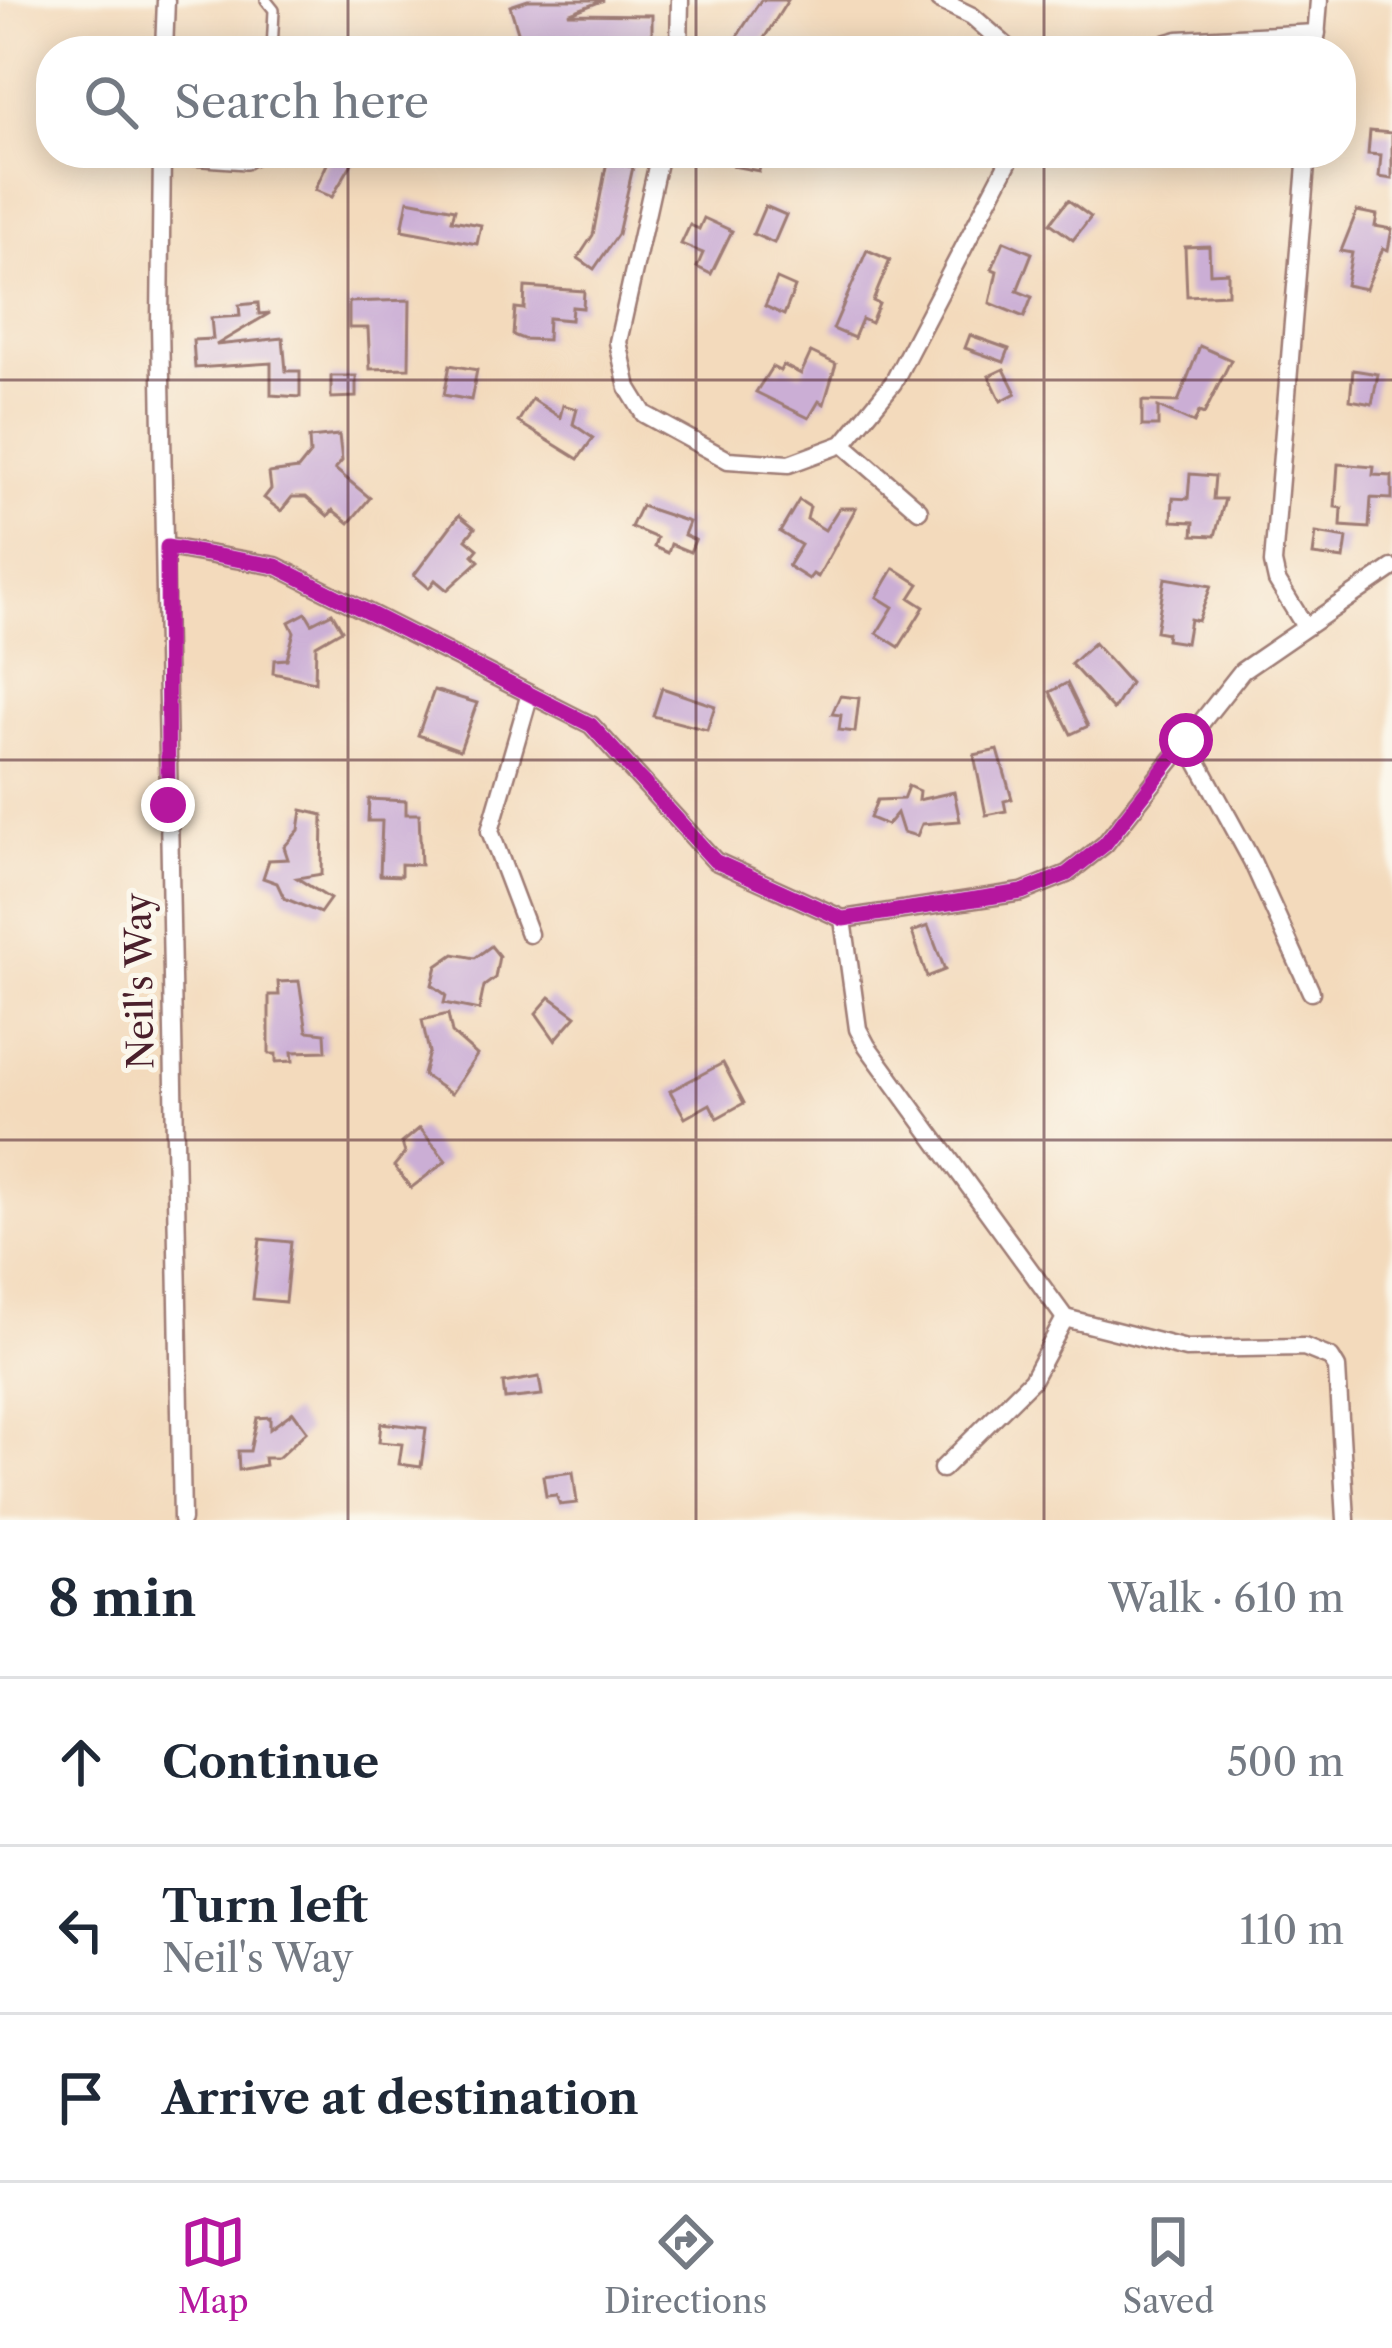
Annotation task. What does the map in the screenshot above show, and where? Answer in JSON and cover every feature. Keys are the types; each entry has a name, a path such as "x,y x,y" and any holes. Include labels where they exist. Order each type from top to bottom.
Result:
{"street":[{"path":"165,36 166,0"},
{"path":"679,36 680,0"},
{"path":"939,0 972,16 995,36"},
{"path":"1316,36 1319,0"},
{"name":"Neil's Way","path":"162,168 182,1520"},
{"path":"656,168 618,342 636,401 644,415 728,460 789,464 843,444 892,383 1005,168"},
{"path":"1304,625 1277,581 1273,563 1306,168"},
{"path":"843,444 919,510"},
{"path":"167,547 276,566 591,725 715,861 843,919 1022,892 1067,874 1105,844 1242,671 1392,568"},
{"path":"529,697 490,831 529,934"},
{"path":"1186,740 1252,861 1311,992"},
{"path":"843,919 858,1029 866,1046 1065,1318 1171,1347 1304,1347 1331,1358 1337,1368 1346,1520"},
{"path":"942,1469 1032,1380 1065,1318"}],"lane":[{"path":"266,0 274,10 273,36"}],"building":[{"path":"528,0 604,0 568,14 652,15 652,36 519,36 510,6"},
{"path":"761,0 788,0 765,36 737,36"},
{"path":"1370,131 1392,133 1392,179 1379,177 1381,155 1368,154"},
{"path":"325,168 349,168 332,197 315,190"},
{"path":"606,168 633,168 618,234 594,269 578,258 593,235"},
{"path":"408,200 455,209 452,220 481,225 477,244 402,230"},
{"path":"1068,200 1091,217 1073,240 1050,223"},
{"path":"765,206 786,215 774,243 753,234"},
{"path":"1357,211 1377,215 1375,226 1392,229 1388,250 1383,248 1366,289 1346,285 1352,253 1341,251"},
{"path":"704,218 732,231 711,274 697,267 703,253 681,244 690,225 699,229"},
{"path":"1004,241 1032,253 1017,291 1032,297 1024,317 990,303 997,271 992,269"},
{"path":"1209,246 1210,273 1228,272 1228,294 1187,296 1185,247"},
{"path":"867,250 890,260 873,301 879,304 871,323 862,319 854,338 833,329"},
{"path":"777,279 795,287 784,315 765,306"},
{"path":"525,287 584,291 583,308 572,307 571,320 548,318 547,340 523,339 513,335 515,308 524,309"},
{"path":"410,300 409,368 370,369 368,328 349,328 349,302"},
{"path":"258,303 259,314 270,313 216,345 283,338 286,371 300,371 300,397 271,395 271,363 195,368 193,340 213,339 211,318 240,316 239,305"},
{"path":"970,335 1009,349 1004,362 965,348"},
{"path":"1200,346 1231,360 1204,414 1199,412 1194,423 1158,407 1158,426 1142,426 1142,401 1178,402"},
{"path":"811,352 836,364 824,404 819,401 809,418 756,392 772,367 780,371 783,365 801,374"},
{"path":"450,365 477,370 471,400 444,395"},
{"path":"1004,369 1016,393 1001,401 989,376"},
{"path":"1353,370 1378,374 1372,404 1350,400"},
{"path":"331,376 356,376 356,397 331,398"},
{"path":"532,399 560,417 563,405 577,409 573,424 593,438 578,459 518,422"},
{"path":"339,435 342,461 335,469 370,498 349,523 333,510 328,516 306,497 292,497 281,511 264,498 271,489 269,473 298,469 310,454 309,438"},
{"path":"1338,464 1374,467 1373,475 1392,476 1392,499 1371,498 1369,528 1341,526 1342,508 1335,507"},
{"path":"1190,474 1215,476 1213,499 1225,499 1215,536 1193,535 1194,522 1172,521 1173,498 1188,499"},
{"path":"799,500 810,507 807,519 825,530 839,508 856,508 818,577 813,574 809,579 788,566 801,545 780,532"},
{"path":"641,506 689,522 684,535 695,540 690,552 671,544 668,553 654,547 657,538 631,527"},
{"path":"459,515 475,528 466,539 478,549 473,555 479,561 447,590 435,580 429,588 414,575"},
{"path":"1316,533 1347,538 1344,559 1313,555"},
{"path":"894,568 919,584 910,598 924,607 899,647 877,633 893,607 877,597"},
{"path":"1165,578 1211,586 1198,621 1190,619 1186,643 1166,640 1167,633 1156,631"},
{"path":"306,613 312,623 332,613 342,630 316,645 315,682 273,673 274,660 287,659 294,632 289,622"},
{"path":"1094,643 1130,683 1113,710 1071,664"},
{"path":"1067,683 1088,726 1071,734 1050,692"},
{"path":"662,688 715,706 707,730 653,716"},
{"path":"434,690 477,703 460,750 418,735"},
{"path":"840,696 859,698 855,732 839,730 841,715 832,714"},
{"path":"998,750 1012,799 1004,801 1006,811 986,815 974,755"},
{"path":"908,786 919,791 918,800 954,792 960,821 922,824 917,836 903,832 897,813 887,825 870,818 877,800 903,799"},
{"path":"369,799 406,801 406,814 419,814 421,865 401,864 401,876 380,875 382,821 368,821"},
{"path":"302,810 323,815 322,874 297,878 330,899 320,913 284,898 277,883 263,878 269,860 288,859 284,847 299,830"},
{"path":"928,926 945,970 927,977 912,932"},
{"path":"491,946 499,956 495,978 484,986 479,1010 444,1003 446,995 432,985 437,966 454,954 475,958"},
{"path":"299,981 307,1031 325,1033 326,1051 292,1052 293,1061 276,1062 276,1054 269,1054 269,995 279,995 278,982"},
{"path":"550,997 576,1016 555,1040 536,1013"},
{"path":"448,1014 452,1033 477,1055 451,1094 423,1075 429,1052 422,1020"},
{"path":"723,1063 744,1103 717,1118 710,1104 685,1118 670,1091"},
{"path":"420,1128 446,1161 411,1188 394,1166 405,1153 402,1143"},
{"path":"260,1239 291,1242 285,1302 253,1299"},
{"path":"539,1377 542,1395 505,1399 503,1383"},
{"path":"293,1412 307,1431 278,1458 264,1458 265,1465 239,1470 238,1451 250,1451 257,1418 270,1417 270,1429"},
{"path":"381,1423 426,1428 421,1467 399,1464 402,1444 379,1442"},
{"path":"573,1472 577,1503 560,1505 556,1495 546,1496 543,1476"}],"route":[{"path":"168,805 167,547 276,566 591,725 715,861 843,919 1022,892 1067,874 1105,844 1186,740"}]}
